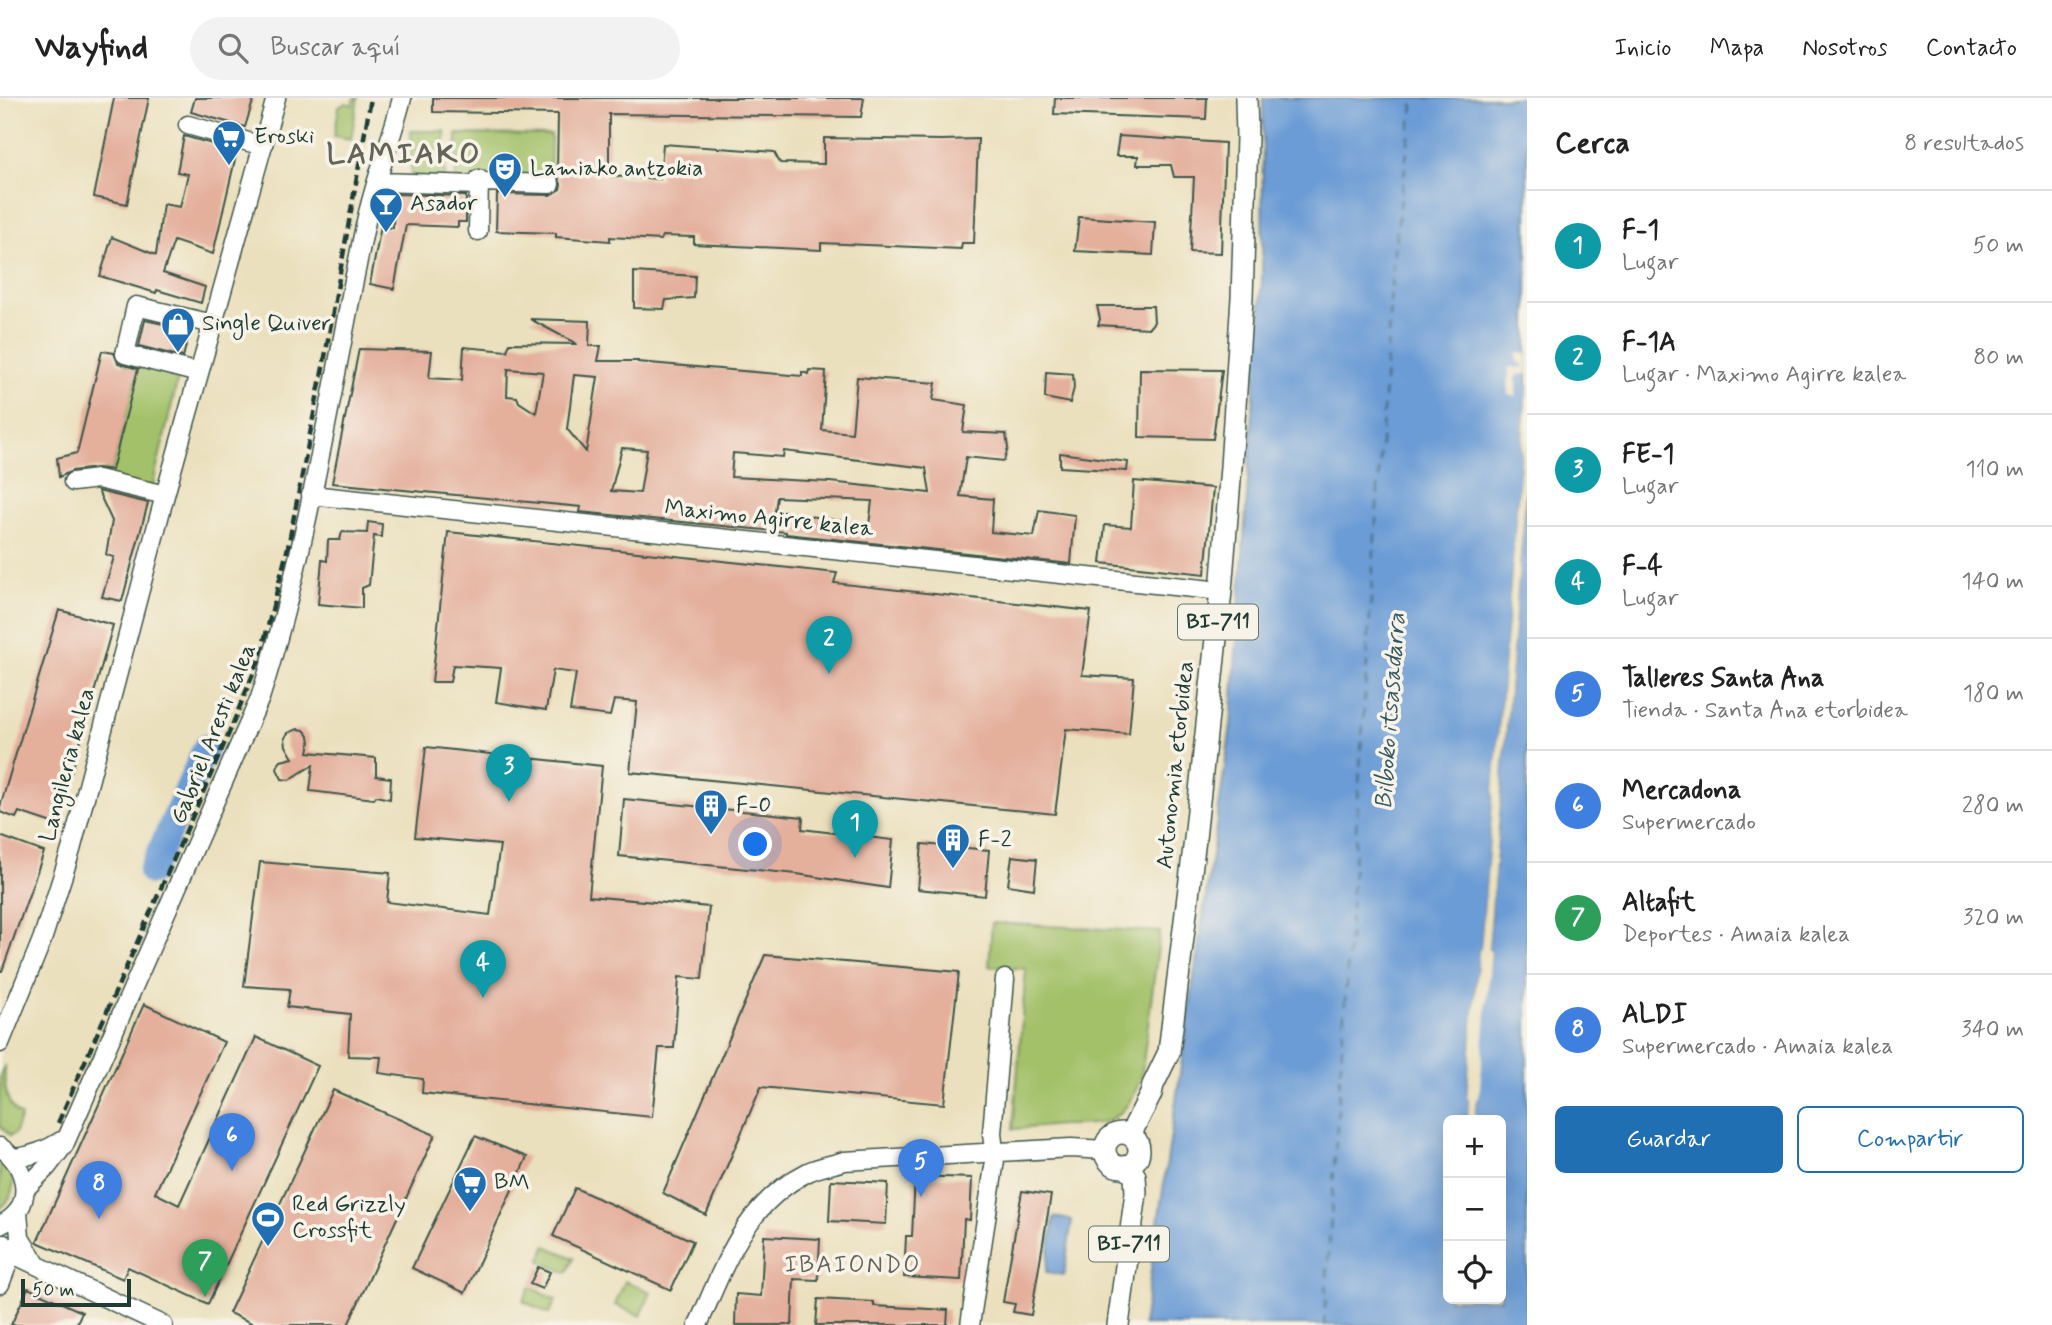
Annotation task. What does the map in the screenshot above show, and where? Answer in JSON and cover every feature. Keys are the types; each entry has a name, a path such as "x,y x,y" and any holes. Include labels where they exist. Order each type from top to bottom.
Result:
{"main road":[{"name":"Autonomia etorbidea","path":"1130,1135 1152,1094 1153,1085 1169,1052 1197,825 1221,592 1242,298 1246,98"},
{"path":"1118,1133 1130,1135 1137,1141 1139,1150 1134,1163 1126,1167 1111,1164 1105,1150 1106,1144 1118,1133"},
{"name":"BI-711","path":"1118,1325 1136,1193 1135,1176 1126,1167"}],"street":[{"name":"Langileria kalea","path":"0,1043 43,940 71,850 165,495 276,98"},
{"name":"Gabriel Aresti kalea","path":"25,1189 47,1167 71,1131 260,698 279,640 366,222 402,98"},
{"path":"188,125 263,146"},
{"path":"378,182 550,184"},
{"path":"478,231 479,182"},
{"path":"199,373 125,354 136,306 213,324"},
{"path":"73,482 98,479 165,495"},
{"name":"Maximo Agirre kalea","path":"311,495 1221,592"},
{"path":"970,1325 991,1191 994,1152 992,1133 1005,979"},
{"path":"4,1149 32,1156 49,1149 71,1131"},
{"path":"698,1325 737,1241 758,1210 808,1172 844,1161 1071,1148 1105,1150"},
{"path":"4,1149 24,1178 25,1189 18,1211 20,1238 36,1264 163,1325"},
{"path":"0,1225 18,1211"},
{"path":"1,1258 21,1266 36,1264"}],"green space":[{"path":"354,98 358,98 351,139 334,136 339,107 346,103 352,105"},
{"path":"411,131 445,131 445,179 411,178"},
{"path":"457,134 551,135 550,180 456,179"},
{"path":"130,348 182,361 149,501 97,488 102,472 112,470 137,371 125,368"},
{"path":"992,923 1160,932 1141,1078 1128,1104 1120,1113 1103,1122 1092,1124 1013,1129 1026,969 989,966"},
{"path":"5,1065 5,1086 9,1100 21,1116 15,1133 10,1136 0,1126 0,1075"},
{"path":"0,1158 10,1169 13,1183 10,1197 0,1209"},
{"path":"546,1246 574,1258 567,1273 540,1261"},
{"path":"625,1281 651,1292 641,1316 615,1305"},
{"path":"530,1287 556,1300 549,1314 523,1301"}],"water":[{"name":"Bilboko itsasadarra","path":"1263,98 1527,98 1527,387 1467,1097 1468,1115 1443,1115 1443,1304 1506,1304 1506,1115 1475,1115 1491,951 1488,950 1527,475 1527,1325 1143,1325 1231,725 1262,280"},
{"path":"1054,1217 1072,1220 1064,1275 1046,1272"}],"pier":[{"path":"1517,353 1527,354 1527,374 1516,375 1516,396 1508,395 1509,367 1523,368 1523,364 1517,362"},
{"path":"1527,387 1527,431 1485,950 1524,475 1527,471 1488,950 1491,951 1479,1098 1476,1099 1474,1115 1468,1115 1467,1098","holes":["1485,950 1487,954 1473,1097 1471,1095 1482,953"]}],"building":[{"path":"114,98 149,98 127,204 94,197"},
{"path":"195,98 254,98 245,127 191,112"},
{"path":"433,98 864,98 861,117 609,114 609,176 660,179 663,144 774,152 780,163 824,164 824,138 978,139 974,243 962,243 961,249 821,243 821,250 694,244 694,237 662,236 661,240 610,237 610,241 556,237 556,233 496,231 497,194 550,195 560,189 557,175 558,114 433,112"},
{"path":"1055,98 1207,98 1206,119 1054,114"},
{"path":"184,136 237,151 213,254 174,241 163,273 205,287 201,303 100,276 112,237 156,255 163,204 180,207 188,174 177,172"},
{"path":"1119,136 1225,143 1221,253 1190,252 1194,177 1174,177 1171,165 1137,165 1138,156 1116,156"},
{"path":"394,194 466,196 466,222 458,222 458,227 406,225 394,289 370,284 381,226 393,228"},
{"path":"1079,217 1155,222 1153,255 1075,251"},
{"path":"634,272 695,276 694,298 666,300 664,309 634,308"},
{"path":"1097,306 1153,306 1154,322 1149,328 1098,325 1100,319"},
{"path":"530,319 590,321 589,346 601,346 598,361 638,361 802,376 802,372 808,374 809,370 826,371 822,430 852,433 857,377 936,383 933,400 967,405 963,432 1006,434 1008,448 1004,461 966,457 960,496 993,499 991,532 1034,536 1039,510 1075,515 1071,564 580,512 581,507 332,483 359,349 432,351 429,378 462,380 464,347 507,351 510,343 577,344","holes":["508,369 543,372 536,413 519,402 517,397 507,396","574,375 598,377 586,452 567,429","622,448 647,450 640,493 611,491","784,451 926,468 930,493 830,482 731,477 733,453 783,457","777,497 872,501 869,525 775,511"]},
{"path":"145,320 190,330 183,357 139,346"},
{"path":"102,351 114,353 118,363 138,369 112,470 97,468 72,471 59,477 57,458 77,453"},
{"path":"1140,369 1222,370 1213,439 1139,437"},
{"path":"1046,372 1073,374 1074,388 1070,403 1045,398"},
{"path":"1060,453 1128,462 1127,471 1060,467"},
{"path":"1134,481 1213,488 1205,574 1101,563 1105,525 1131,527"},
{"path":"98,491 148,503 122,601 102,597 114,557 106,555 112,521"},
{"path":"368,522 382,524 381,537 374,536 369,585 362,588 362,608 318,604 322,560 327,561 328,540 340,540 342,532 367,533"},
{"path":"448,532 837,573 834,583 1091,611 1082,675 1134,678 1129,734 1066,729 1055,814 630,772 637,702 614,700 610,716 570,711 576,673 553,670 546,710 496,702 501,668 453,665 450,682 432,682"},
{"path":"59,610 113,625 55,824 19,812 16,818 0,812 0,807"},
{"path":"304,730 309,736 308,752 376,758 376,776 391,778 390,799 310,791 313,765 289,780 282,779 278,765 281,761 293,758 285,738 288,733"},
{"path":"426,747 602,766 589,896 709,907 702,979 679,977 674,1048 659,1048 652,1117 422,1093 423,1079 379,1073 381,1057 348,1056 350,1014 287,1007 290,989 244,986 260,862 390,873 387,902 490,915 500,845 415,837"},
{"name":"F-0","path":"624,799 803,817 802,829 893,840 888,888 797,874 619,856"},
{"path":"0,836 44,852 2,971 0,971"},
{"name":"F-2","path":"922,844 989,850 985,896 918,889"},
{"path":"1012,856 1037,859 1034,889 1008,885"},
{"path":"765,955 959,972 944,1104 761,1087 706,1215 663,1193"},
{"path":"144,1004 224,1042 155,1193 179,1205 256,1037 318,1066 208,1304 128,1267 123,1279 37,1242"},
{"path":"333,1090 435,1135 348,1325 256,1325 229,1313"},
{"name":"BM","path":"475,1136 527,1157 465,1293 412,1268"},
{"path":"915,1176 972,1178 970,1220 964,1219 961,1280 904,1277 906,1236 912,1236"},
{"path":"831,1180 888,1183 886,1224 829,1221"},
{"path":"575,1188 693,1241 671,1290 553,1236"},
{"path":"1022,1191 1051,1195 1031,1315 1013,1312 1015,1304 1003,1302"},
{"path":"764,1236 820,1239 818,1280 794,1279 792,1325 735,1325 736,1294 761,1296"},
{"path":"538,1267 550,1272 542,1289 530,1284"},
{"path":"28,1288 82,1312 76,1325 11,1325"},
{"path":"818,1299 874,1302 874,1306 948,1310 947,1325 816,1325"}],"waterway":[{"path":"151,872 206,747"}],"ferry route":[{"path":"1324,1325 1393,259 1414,98"}],"railway":[{"path":"58,1123 258,662 288,547 371,98"}],"place":[{"name":"Eroski","path":"229,167"},
{"name":"Lamiako antzokia","path":"505,199"},
{"name":"Asador","path":"386,234"},
{"name":"Single Quiver","path":"178,354"},
{"name":"F-1A","path":"829,674"},
{"name":"FE-1","path":"509,802"},
{"name":"F-0","path":"711,836"},
{"name":"F-1","path":"855,858"},
{"name":"F-2","path":"953,870"},
{"name":"F-4","path":"483,998"},
{"name":"Mercadona","path":"232,1171"},
{"name":"Talleres Santa Ana","path":"921,1197"},
{"name":"BM","path":"470,1213"},
{"name":"ALDI","path":"99,1219"},
{"name":"Red Grizzly Crossfit","path":"268,1248"},
{"name":"Altafit","path":"205,1297"}],"district":[{"name":"LAMIAKO","path":"404,154"},
{"name":"IBAIONDO","path":"853,1265"}]}
